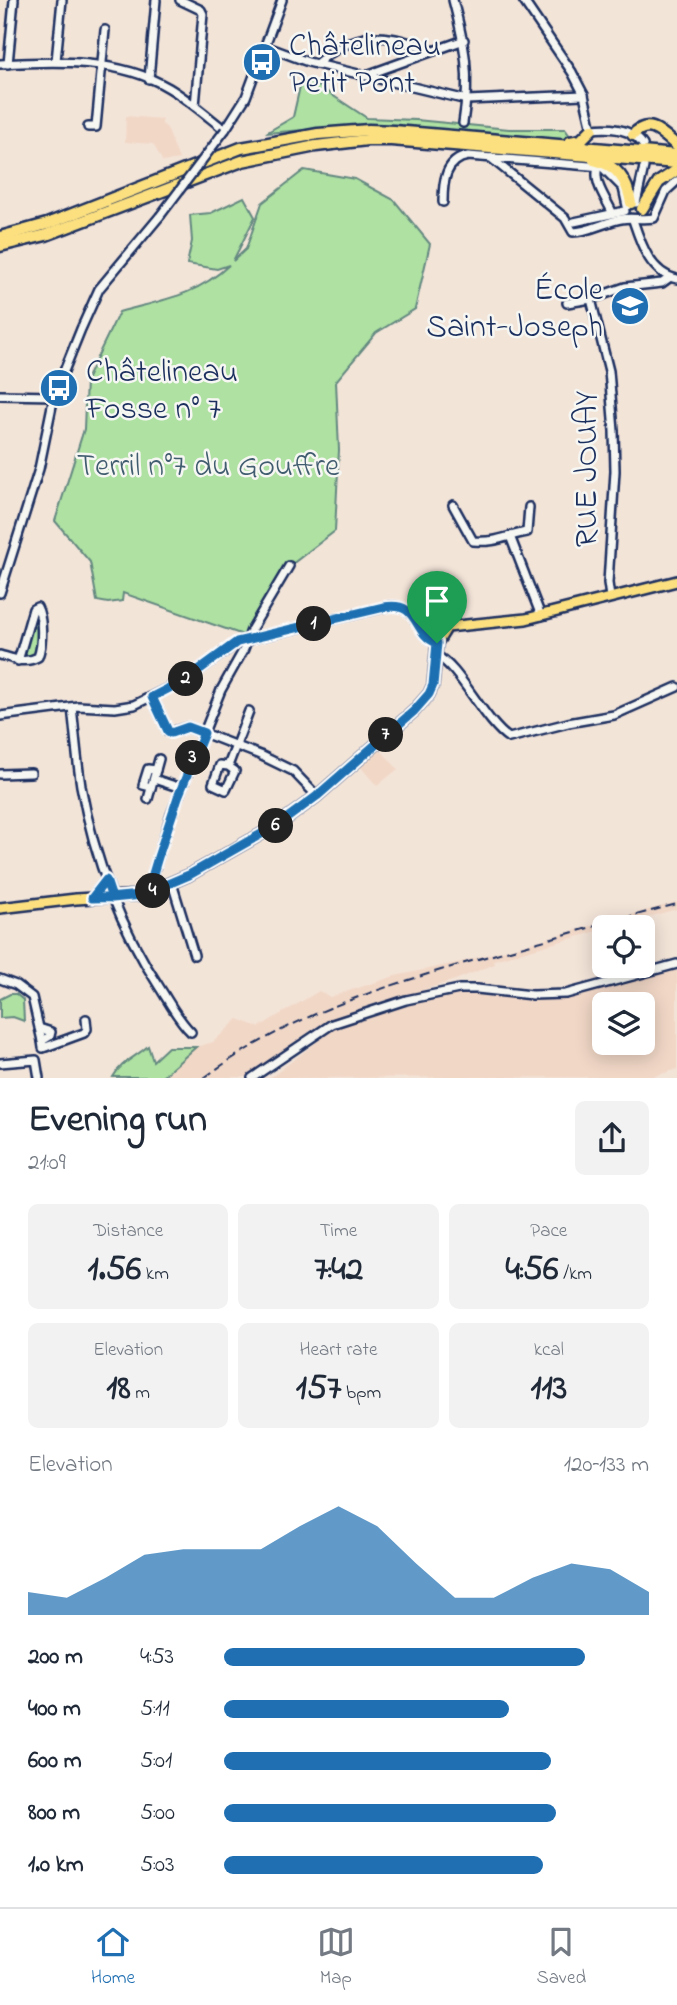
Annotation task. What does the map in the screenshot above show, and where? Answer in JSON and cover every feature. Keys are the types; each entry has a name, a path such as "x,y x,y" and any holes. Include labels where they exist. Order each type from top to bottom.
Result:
{"highway":[{"path":"633,135 638,129 653,127 677,146"},
{"path":"524,142 533,140 575,143 592,129"},
{"path":"0,237 47,224 241,148 318,134 369,130 677,155"},
{"path":"0,246 46,235 242,161 316,146 367,140 391,141 677,163"},
{"path":"549,153 598,160 610,165 625,181 634,211"},
{"path":"634,211 659,182 677,170"}],"main road":[{"path":"0,908 142,895 228,854 279,824 317,796 414,711 433,685 437,643 443,631 452,625 541,616 677,581"}],"street":[{"path":"14,0 4,64 57,61 102,66 149,79 167,87 225,130"},
{"path":"57,61 62,0"},
{"path":"149,79 156,0"},
{"path":"180,0 201,10 203,14 195,106"},
{"path":"0,593 39,469 54,396 99,289 160,216 225,130 246,97 282,0"},
{"path":"453,0 467,60 467,100 463,123"},
{"path":"523,0 572,72 584,95 592,129 619,129 633,135 643,145"},
{"path":"88,127 96,127 105,30"},
{"path":"316,64 350,41 366,38 392,38 431,51"},
{"path":"363,76 464,40"},
{"path":"265,46 316,64 467,100 584,95"},
{"path":"443,202 443,184 447,169 458,158 468,156 603,167 622,188 634,211 652,263 660,273 673,278"},
{"path":"490,158 565,218 573,232 582,232 634,211"},
{"path":"511,175 510,165 516,160"},
{"path":"598,167 597,183 612,212"},
{"path":"634,211 644,167"},
{"path":"574,222 612,212 652,211 660,205 666,191 677,181"},
{"path":"567,303 592,299 625,287 662,283 673,278"},
{"name":"RUE JOUAY","path":"592,299 609,371 614,432 615,471 608,583 610,597"},
{"path":"0,394 54,396"},
{"path":"453,505 473,541 496,542 527,533 529,507"},
{"path":"510,536 541,616"},
{"path":"155,891 152,877 181,788 221,690 289,566"},
{"path":"0,716 72,707 125,708 185,680 237,642 396,606 409,611 423,635 437,643"},
{"path":"0,655 18,661 30,661 40,654 40,611 37,607 33,609 18,661"},
{"path":"436,656 446,662 509,738 614,715 677,687"},
{"path":"152,697 171,733 188,727 237,746 293,771 317,796"},
{"path":"72,707 81,783 89,821 112,898 129,938 191,1032"},
{"path":"228,766 249,711"},
{"path":"148,799 159,759"},
{"path":"0,774 32,773"},
{"path":"154,779 181,788"},
{"path":"92,898 106,880"},
{"path":"172,883 194,955"},
{"path":"252,1077 332,1024 406,1000 459,989 532,995 566,994 677,964"},
{"path":"0,979 16,985 32,997 43,1044 84,1032 87,1029 86,1019"},
{"path":"0,1063 36,1060 39,1077"}],"shaded area":[{"path":"126,116 162,119 179,159 163,162 153,144 125,142"},
{"path":"378,747 398,769 377,786 358,764"},
{"path":"677,902 677,909 655,915 630,915"},
{"path":"592,926 592,933 494,960 495,964 455,980 352,1012 313,1029 245,1077 162,1078 196,1047 213,1042 238,1019 259,1027 319,991 330,997 395,976 461,962"},
{"path":"677,968 677,1069 652,1077 270,1078 339,1025 359,1017 453,994 476,992 563,1000 641,978 655,978 655,974"}],"green space":[{"path":"301,82 312,82 367,118 509,129 565,129 570,136 565,140 367,125 266,133 293,117"},
{"name":"Terril n°7 du Gouffre","path":"304,170 355,179 394,200 430,244 415,309 376,333 336,381 339,450 335,531 291,565 246,636 123,593 122,601 97,601 90,562 55,521 84,429 86,380 119,312 191,290 204,284 229,265 217,269 187,264 192,241 190,215 211,213 244,197 255,217 233,261 246,249 262,203"},
{"path":"36,614 38,655 27,658 23,652"},
{"path":"16,994 23,1000 24,1021 13,1017 0,1018 0,999"},
{"path":"148,1046 153,1061 168,1047 196,1047 162,1077 113,1077 124,1064"}],"railway":[{"path":"204,1078 261,1041 347,1001 441,970 677,904"}],"place":[{"name":"Châtelineau Petit Pont","path":"262,62"},
{"name":"École Saint-Joseph","path":"630,306"},
{"name":"Châtelineau Fosse n° 7","path":"59,388"}],"route":[{"path":"437,643 423,635 409,611 401,607 384,607 237,642 185,680 152,697 168,731 171,733 188,727 204,733 171,815 152,877 155,891 142,895 112,898 92,898 106,880 112,898 155,891 228,854 279,824 317,796 414,711 429,694 433,685 437,643"}]}
